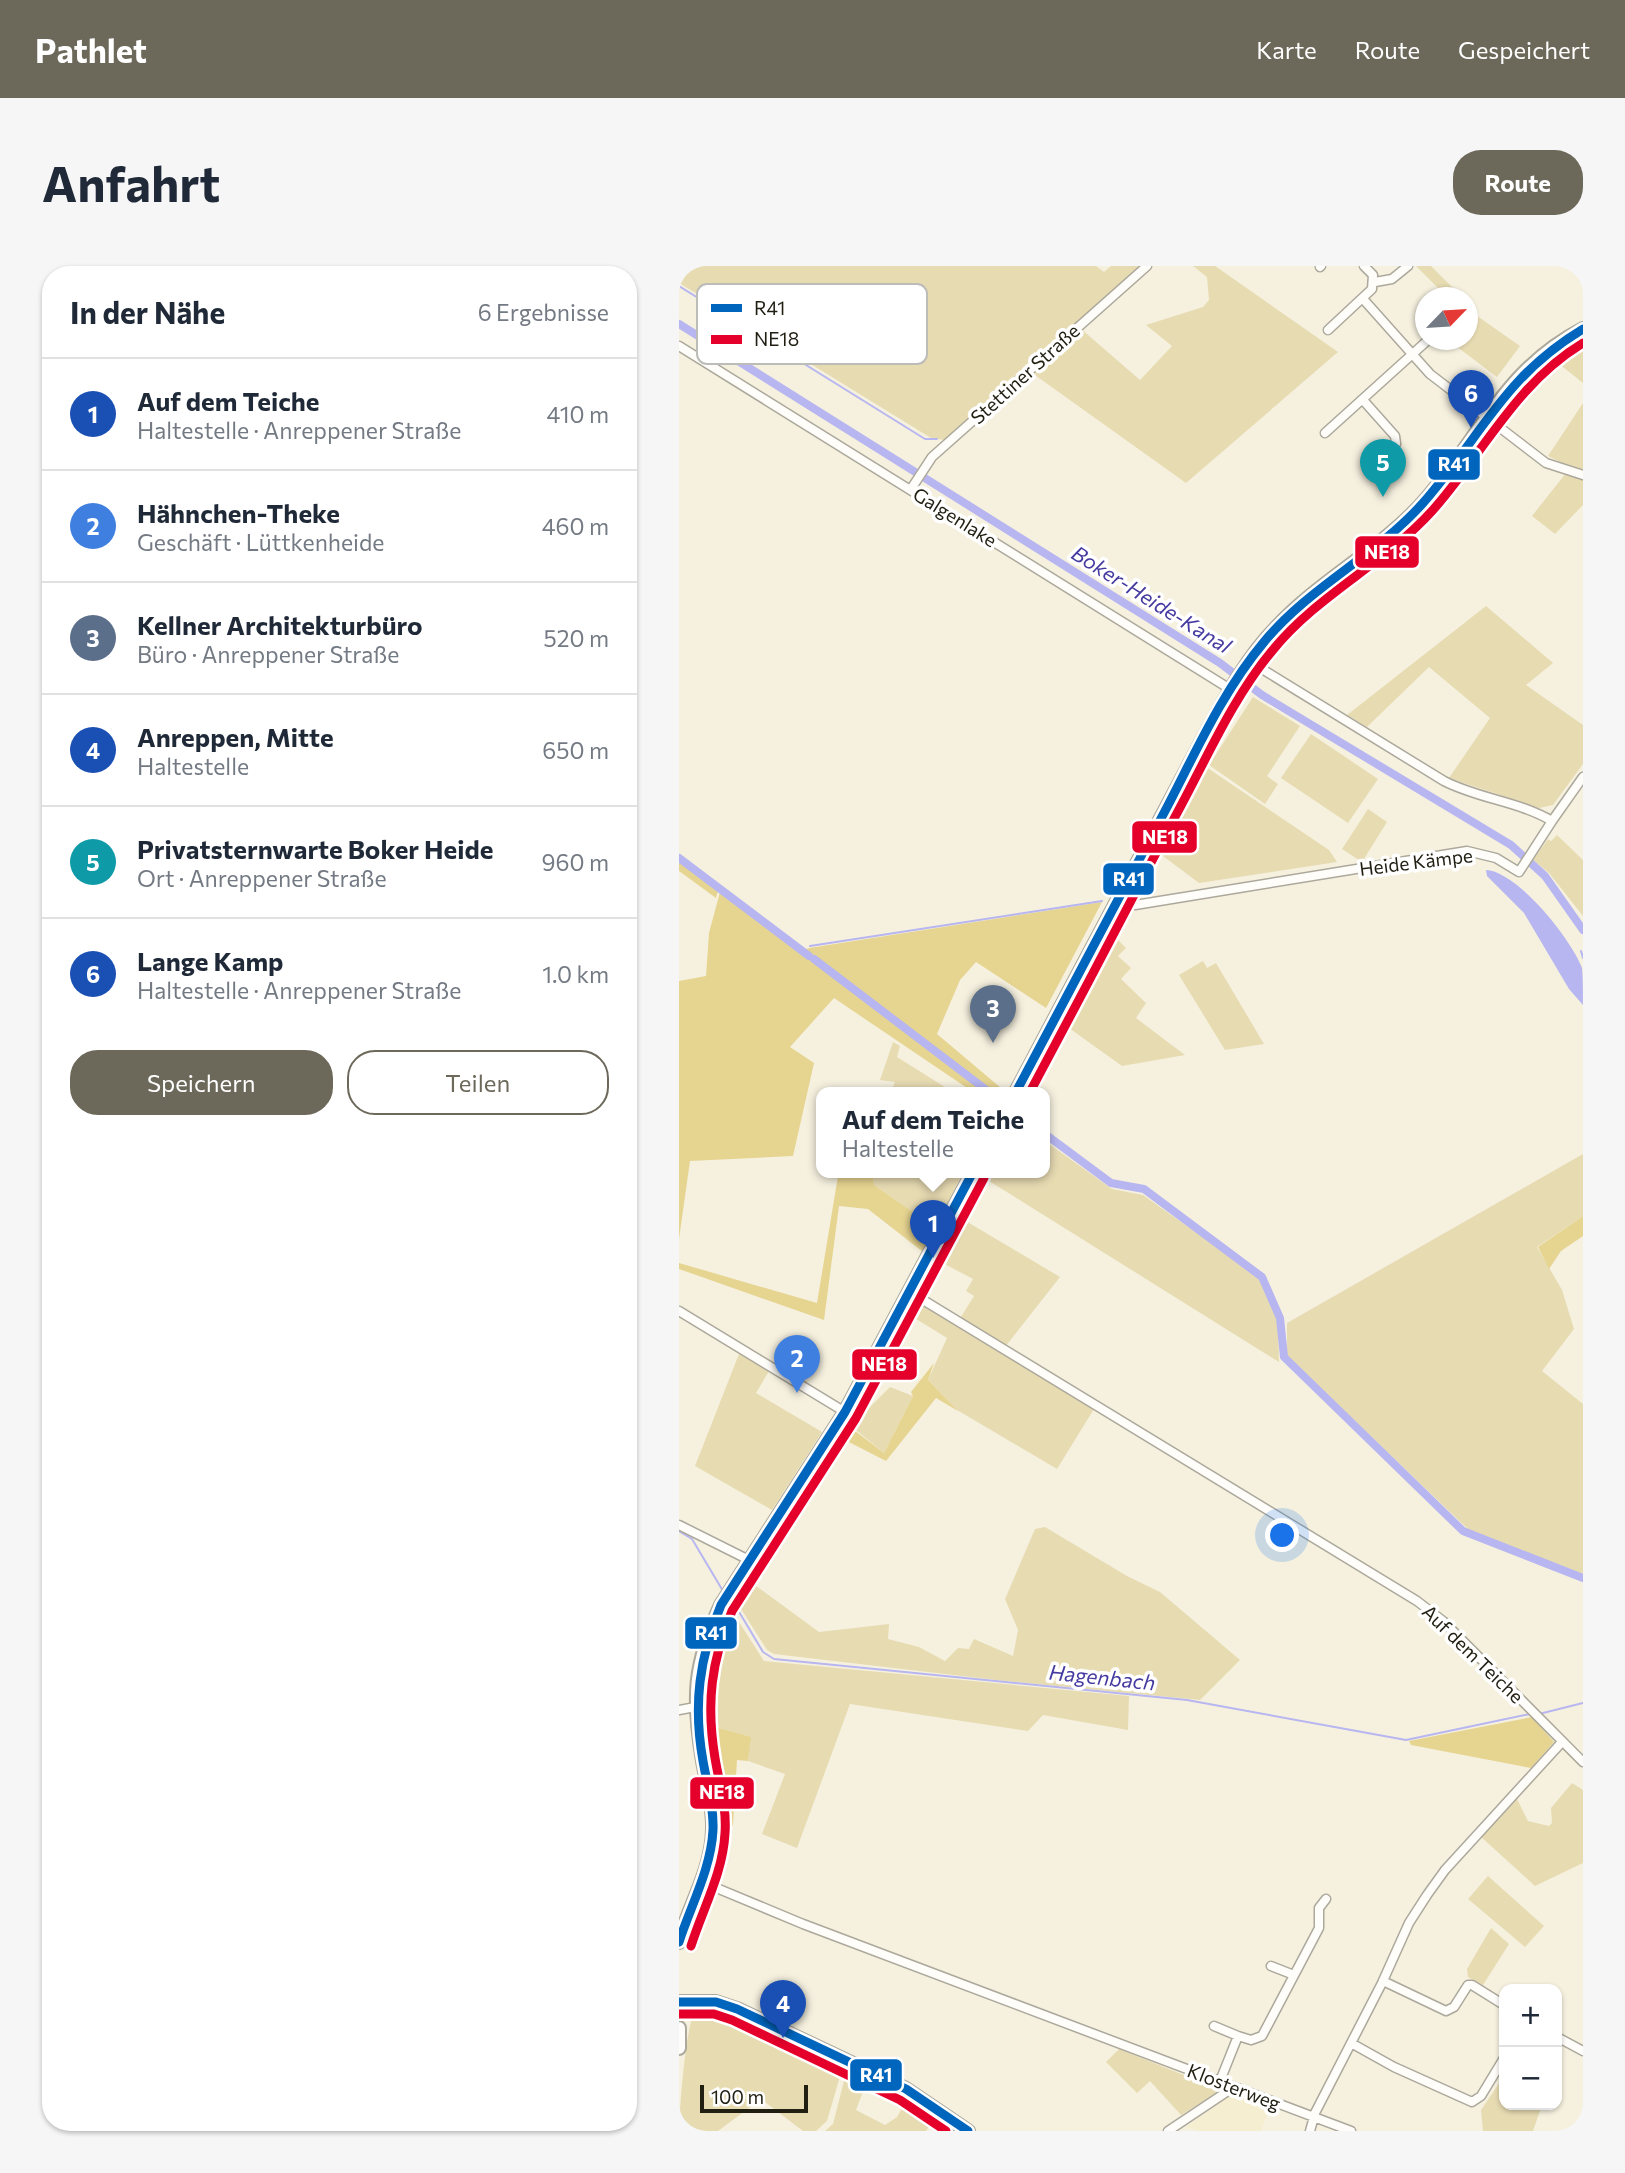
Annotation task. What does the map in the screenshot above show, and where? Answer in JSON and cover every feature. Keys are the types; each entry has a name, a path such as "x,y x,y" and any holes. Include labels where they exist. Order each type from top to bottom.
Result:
{"street":[{"name":"Stettiner Straße","path":"913,486 924,467 1147,266"},
{"path":"1364,266 1375,282"},
{"path":"1328,330 1364,300 1375,282 1392,279 1408,266"},
{"path":"1364,300 1430,374 1546,463 1583,475"},
{"path":"1019,1087 1239,676 1292,612 1414,513 1447,473 1486,417 1530,365 1583,329"},
{"name":"Galgenlake","path":"679,346 697,357"},
{"path":"1325,433 1417,350"},
{"name":"Galgenlake","path":"709,364 1239,676"},
{"path":"1363,400 1395,436 1396,444 1380,458"},
{"path":"1239,676 1444,781 1476,794 1520,805 1552,821"},
{"name":"Heide Kämpe","path":"1115,905 1135,905 1467,851 1496,858 1519,872 1583,777"},
{"path":"679,1942 711,1855 714,1826 695,1707 700,1661 721,1605 845,1412 970,1178"},
{"name":"Auf dem Teiche","path":"910,1292 1417,1601 1443,1621 1562,1742"},
{"path":"679,1311 845,1412"},
{"path":"679,1525 749,1560"},
{"path":"679,1710 695,1707"},
{"path":"1310,2131 1314,2117 1383,1981 1409,1923 1445,1870 1562,1742 1583,1762"},
{"name":"Klosterweg","path":"702,1882 803,1924 1351,2131"},
{"path":"1214,2026 1251,2040 1261,2038 1319,1928 1319,1908 1326,1899"},
{"path":"1271,1966 1294,1976"},
{"path":"1383,1981 1446,2011 1454,2007 1468,1985 1499,2002"},
{"path":"679,2002 716,2002 737,2009 906,2089 968,2131"},
{"path":"679,2028 679,2048"},
{"path":"1220,2081 1238,2036"},
{"path":"1562,2040 1583,2051"},
{"path":"1351,2043 1394,2067 1472,2102 1481,2096 1499,2066"},
{"path":"1168,2131 1225,2093 1230,2085"}],"shaded area":[{"path":"679,266 1096,266 1104,272 1111,266 1139,266 945,440 931,438 811,364 927,364 927,284 697,284 697,294 679,283"},
{"path":"1193,266 1215,266 1338,352 1186,483 1032,373 1080,328 1140,380 1172,346 1146,325 1203,307 1209,300 1207,277"},
{"path":"1416,266 1431,266 1452,287 1437,287"},
{"path":"1478,317 1520,346 1497,377 1461,350 1478,350"},
{"path":"1583,351 1583,383 1558,363"},
{"path":"1583,403 1583,473 1548,456"},
{"path":"1566,473 1583,479 1583,505 1555,534 1532,516"},
{"path":"1486,606 1553,663 1526,685 1583,725 1583,764 1553,805 1539,808 1449,778 1490,718 1429,667 1367,727 1347,715"},
{"path":"1253,697 1300,726 1267,776 1278,784 1265,804 1209,765"},
{"path":"1311,734 1378,779 1348,823 1281,778"},
{"path":"1206,767 1329,850 1337,862 1199,883 1159,853"},
{"path":"1368,809 1387,822 1362,862 1342,849"},
{"path":"1557,835 1583,860 1583,916 1549,873 1533,860 1548,839 1551,841"},
{"path":"679,862 718,891 716,898 679,871"},
{"path":"720,892 801,952 809,948 1102,902 1046,1008 976,962 960,980 937,1034 1000,1087 966,1087 834,998 790,1047 814,1063 793,1156 690,1161 679,1239 679,981 706,976 709,933"},
{"path":"1110,932 1126,948 1118,956 1131,968 1121,979 1146,1003 1136,1018 1185,1055 1122,1066 1062,1023"},
{"path":"1203,961 1207,968 1216,963 1264,1044 1225,1050 1179,975"},
{"path":"893,1042 900,1046 897,1057 945,1087 893,1087 895,1082 880,1080"},
{"path":"1050,1145 1112,1189 1143,1195 1259,1277 1278,1321 1279,1362 984,1178 1050,1178"},
{"path":"1583,1154 1583,1216 1537,1247 1562,1290 1574,1329 1542,1371 1583,1404 1583,1576 1473,1534 1287,1356 1287,1323"},
{"path":"838,1178 873,1178 874,1185 936,1228 923,1252 868,1209 839,1206 824,1320 679,1269 679,1263 817,1303"},
{"path":"873,1178 960,1178 936,1228 874,1185"},
{"path":"1583,1216 1583,1236 1561,1251 1549,1269 1538,1247"},
{"path":"959,1217 1060,1277 1005,1347 959,1320 974,1296 966,1291 973,1279 935,1259"},
{"path":"915,1301 1094,1409 1057,1469 957,1410 928,1380 947,1338 908,1314"},
{"path":"739,1354 769,1371 756,1393 822,1432 772,1510 695,1466"},
{"path":"934,1363 928,1380 958,1411 936,1398 886,1461 843,1439 850,1427 884,1453 913,1396 911,1392"},
{"path":"890,1387 913,1396 884,1453 851,1426"},
{"path":"1045,1527 1127,1576 1160,1592 1240,1660 1200,1700 774,1654 767,1650 736,1601 748,1580 819,1632 889,1624 888,1639 919,1647 945,1661 958,1648 969,1649 974,1639 1013,1656 1018,1630 1005,1599 1035,1529"},
{"path":"730,1608 764,1661 1129,1696 1128,1730 1043,1715 1028,1731 850,1704 797,1848 762,1834 785,1774 748,1761 750,1737 705,1724 707,1662"},
{"path":"1532,1717 1554,1742 1531,1768 1411,1745 1409,1741"},
{"path":"705,1724 751,1737 748,1761 737,1760 733,1825 719,1841"},
{"path":"1572,1783 1583,1790 1583,1863 1535,1886 1480,1836 1516,1797 1528,1821 1549,1826 1552,1823 1551,1808"},
{"path":"1488,1876 1544,1926 1525,1947 1468,1899"},
{"path":"1491,1928 1509,1944 1483,1985 1468,1977 1467,1969"},
{"path":"716,2010 843,2066 827,2121 816,2131 803,2131 761,2099 718,2131 679,2131 684,2069 692,2020 699,2011"},
{"path":"1119,2049 1221,2090 1181,2115 1150,2081 1137,2093 1106,2062"},
{"path":"851,2069 868,2078 856,2110 885,2125 897,2117 909,2096 937,2116 926,2131 825,2131 833,2124 846,2073"},
{"path":"1499,2083 1499,2110 1540,2110 1533,2131 1483,2131 1481,2110"},
{"path":"1234,2093 1270,2107 1261,2131 1198,2131 1186,2127"}],"water":[{"path":"1486,870 1499,873 1527,894 1567,941 1582,968 1583,1005 1569,989 1524,913 1487,876"}],"waterway":[{"path":"679,286 697,297"},
{"name":"Boker-Heide-Kanal","path":"679,324 697,335"},
{"name":"Boker-Heide-Kanal","path":"743,364 1220,663 1262,695 1511,845 1545,876 1583,930"},
{"path":"804,364 925,439 937,439"},
{"path":"679,858 809,956"},
{"path":"810,946 1102,901"},
{"path":"1581,951 1583,958"},
{"path":"814,959 982,1087"},
{"path":"1050,1138 1111,1183 1144,1189 1262,1277 1280,1318 1284,1357 1463,1531 1583,1578"},
{"name":"Hagenbach","path":"679,1531 692,1539 723,1591"},
{"name":"Hagenbach","path":"732,1600 763,1652 774,1659 1187,1700 1406,1740 1530,1714"},
{"name":"Hagenbach","path":"1539,1714 1583,1703"}],"transit line":[{"name":"R41","path":"1019,1087 1210,724 1249,661 1282,622 1301,605 1405,522 1443,479 1495,409 1532,367 1583,329"},
{"name":"NE18","path":"1033,1087 1220,730 1244,689 1272,651 1309,613 1413,530 1450,489 1519,399 1559,360 1583,343"},
{"name":"R41","path":"679,1942 705,1873 713,1830 699,1720 700,1682 713,1625 721,1605 845,1412 970,1178"},
{"name":"NE18","path":"691,1946 717,1876 725,1833 725,1814 711,1719 712,1683 725,1629 732,1611 856,1418 984,1178"},
{"name":"R41","path":"679,2002 716,2002 737,2009 906,2089 968,2131"},
{"name":"NE18","path":"679,2014 714,2014 732,2020 900,2100 946,2131"}],"place":[{"name":"Lange Kamp","path":"1471,428"},
{"name":"Privatsternwarte Boker Heide","path":"1383,497"},
{"name":"Kellner Architekturbüro","path":"993,1043"},
{"name":"Auf dem Teiche","path":"933,1258"},
{"name":"Hähnchen-Theke","path":"797,1393"},
{"name":"Anreppen, Mitte","path":"783,2038"}]}
